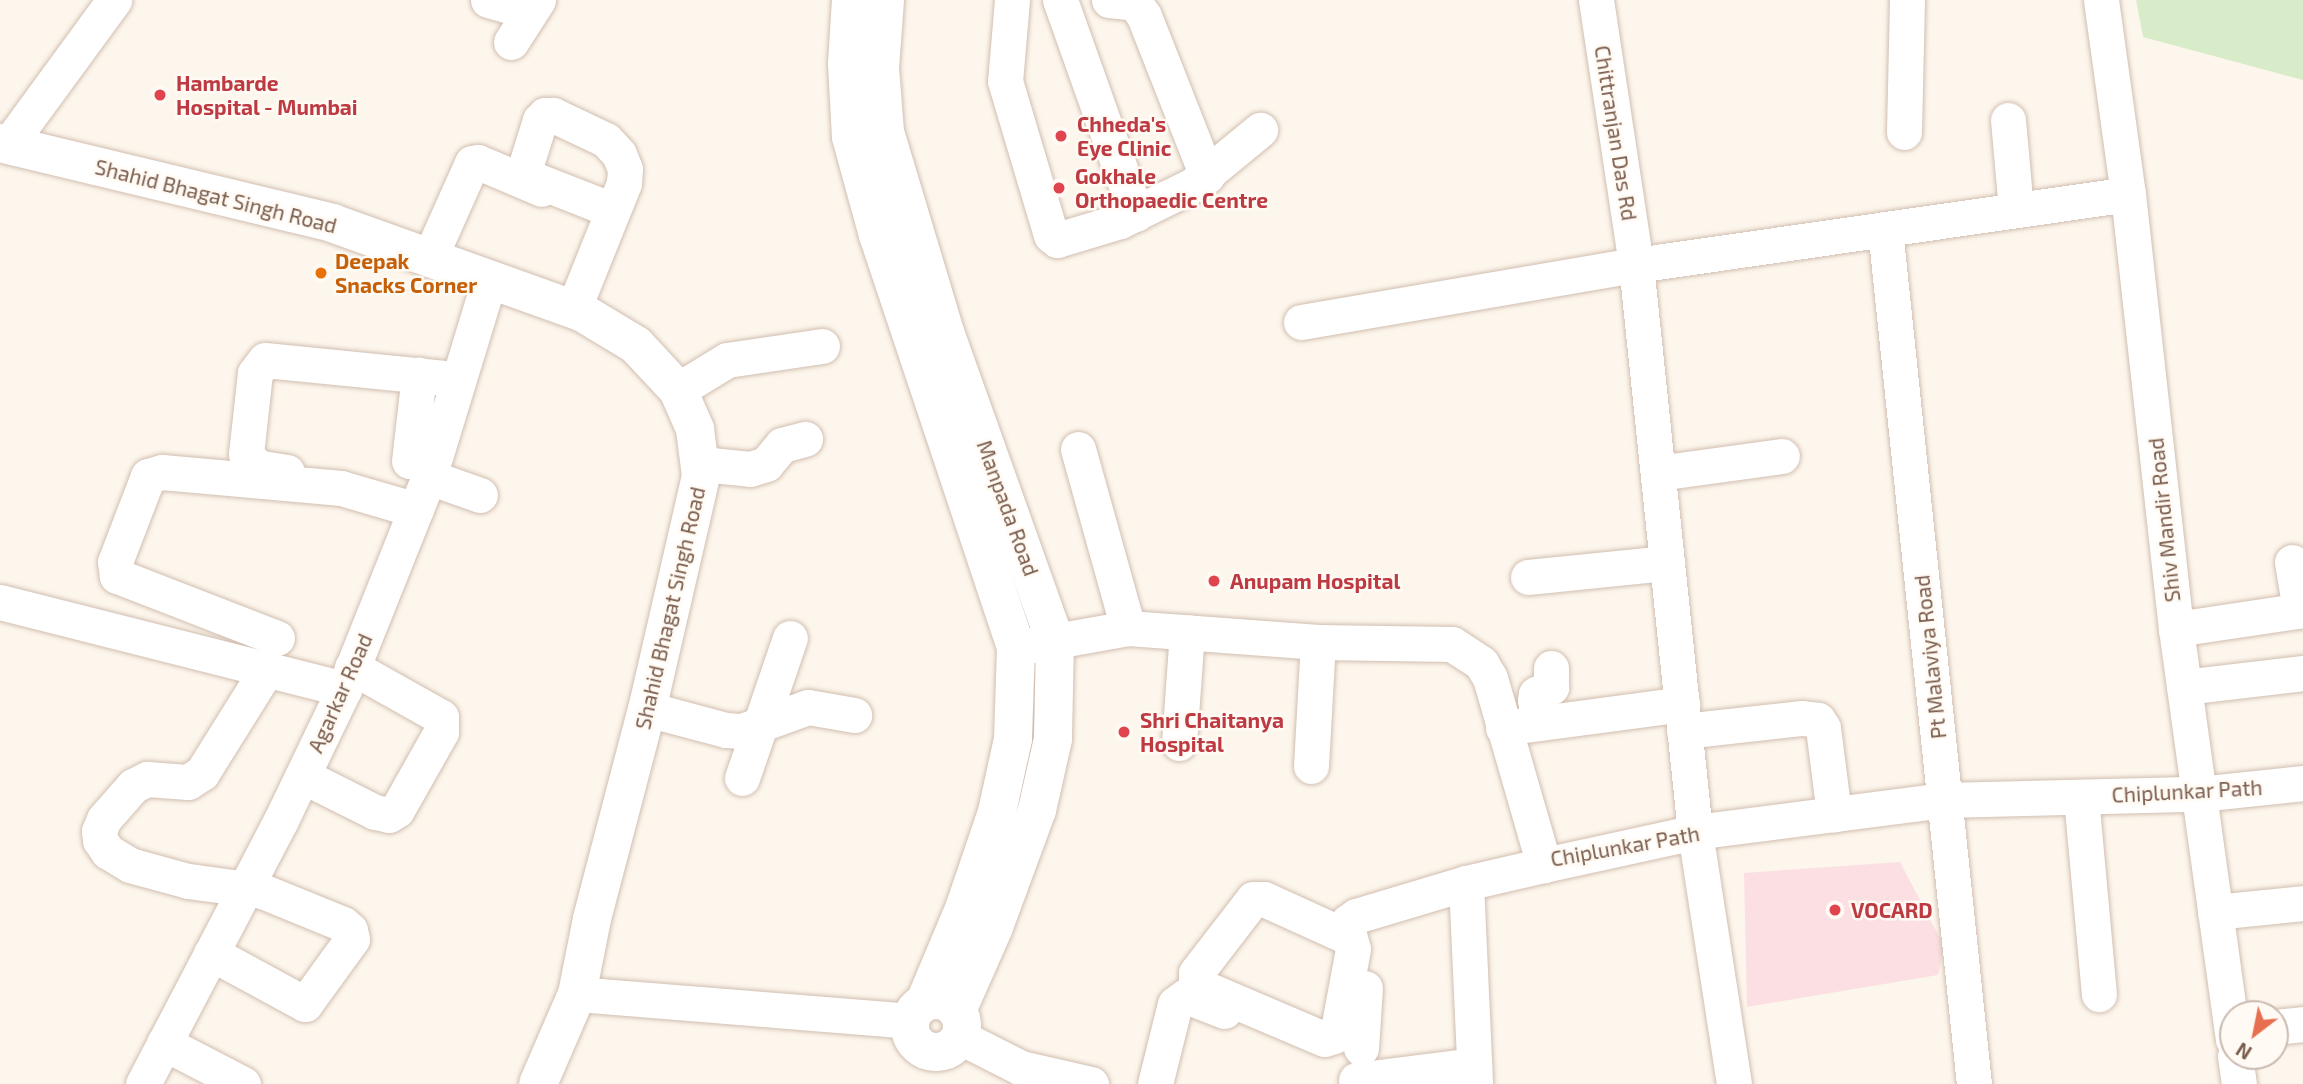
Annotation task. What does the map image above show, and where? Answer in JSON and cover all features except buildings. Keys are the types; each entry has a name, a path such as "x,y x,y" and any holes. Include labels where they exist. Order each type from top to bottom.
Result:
{"street":[{"path":"4,144 114,0"},
{"path":"488,0 516,8 525,0"},
{"path":"511,42 538,0"},
{"name":"Manpada Road","path":"851,0 847,64 851,137 882,247 1016,648 1013,739 997,812 964,909 936,1034"},
{"name":"Manpada Road","path":"885,0 880,68 885,132 945,332 1055,640 1053,739 1037,810 994,927 936,1034"},
{"path":"1012,0 1005,81 1051,235 1057,240 1066,240 1136,214 1208,176 1260,130"},
{"path":"1060,0 1136,214"},
{"path":"1109,0 1129,2 1137,6 1144,16 1208,176"},
{"name":"Chittranjan Das Rd","path":"1596,0 1636,265 1695,832 1734,1084"},
{"path":"1905,132 1908,0"},
{"name":"Shiv Mandir Road","path":"2101,0 2128,194 2176,629 2227,1000"},
{"path":"2008,120 2016,210"},
{"name":"Shahid Bhagat Singh Road","path":"4,144 332,223 569,308 636,345 678,390 695,429 702,464 647,709 592,919 576,994 538,1084"},
{"path":"429,259 469,166 478,162 596,214 569,308"},
{"path":"1301,322 1636,265 2128,194"},
{"path":"569,308 612,210"},
{"name":"Pt Malaviya Road","path":"1885,229 1974,1084"},
{"name":"Agarkar Road","path":"143,1084 303,776 348,678 457,379 489,281"},
{"path":"678,390 727,360 822,346"},
{"path":"457,379 265,360 255,373 246,454 257,467 419,485 480,495"},
{"path":"419,376 419,485"},
{"path":"702,464 750,469 766,464 782,444 805,439"},
{"path":"1078,449 1128,628"},
{"path":"1658,473 1783,456"},
{"path":"272,654 232,621 117,576 115,562 148,475 162,472 330,487 419,485"},
{"path":"2176,629 2302,610 2292,562"},
{"path":"1528,577 1667,563"},
{"path":"0,602 218,657 272,654 348,678 442,717 441,732 397,810 389,815 375,812 303,776"},
{"path":"218,657 232,621"},
{"name":"Chiplunkar Path","path":"1016,648 1128,628 1318,642 1452,644 1467,651 1481,663 1490,678 1544,865 1695,832 1945,800 2199,794 2303,783"},
{"path":"1179,743 1187,632"},
{"path":"742,778 790,638"},
{"path":"1311,766 1318,642"},
{"path":"211,953 305,1003 352,939 350,930 343,924 262,891 188,881 130,865 108,852 100,840 99,831 104,819 133,786 147,779 188,782 202,773 272,654"},
{"path":"1538,723 1536,694 1551,687 1551,668"},
{"path":"2184,687 2303,673"},
{"path":"647,709 726,730 742,731 816,706 854,715"},
{"path":"1503,727 1538,723 1683,718 1818,720 1823,727 1833,814"},
{"path":"2081,797 2099,994"},
{"path":"1357,923 1350,938 1353,949 1338,1029 1334,1036 1324,1039 1200,986 1196,981 1196,973 1253,899 1264,899 1357,923 1466,883 1544,865"},
{"path":"1357,923 1358,1064 1474,1074 1466,883"},
{"path":"2216,920 2303,903"},
{"path":"2216,920 2303,915"},
{"path":"576,994 936,1034 1021,1068 1091,1084"},
{"path":"1155,1084 1175,1003 1186,996 1324,1052"},
{"path":"164,1043 193,1072 243,1084"}],"shaded area":[{"name":"VOCARD","path":"1900,862 1944,946 1938,975 1747,1007 1744,873"}],"green space":[{"path":"2136,0 2303,0 2303,80 2143,37"}],"place":[{"name":"Hambarde Hospital - Mumbai","path":"160,95"},
{"name":"Chheda's Eye Clinic","path":"1061,136"},
{"name":"Gokhale Orthopaedic Centre","path":"1059,188"},
{"name":"Deepak Snacks Corner","path":"321,273"},
{"name":"Anupam Hospital","path":"1214,581"},
{"name":"Shri Chaitanya Hospital","path":"1124,732"},
{"name":"VOCARD","path":"1835,910"}]}
